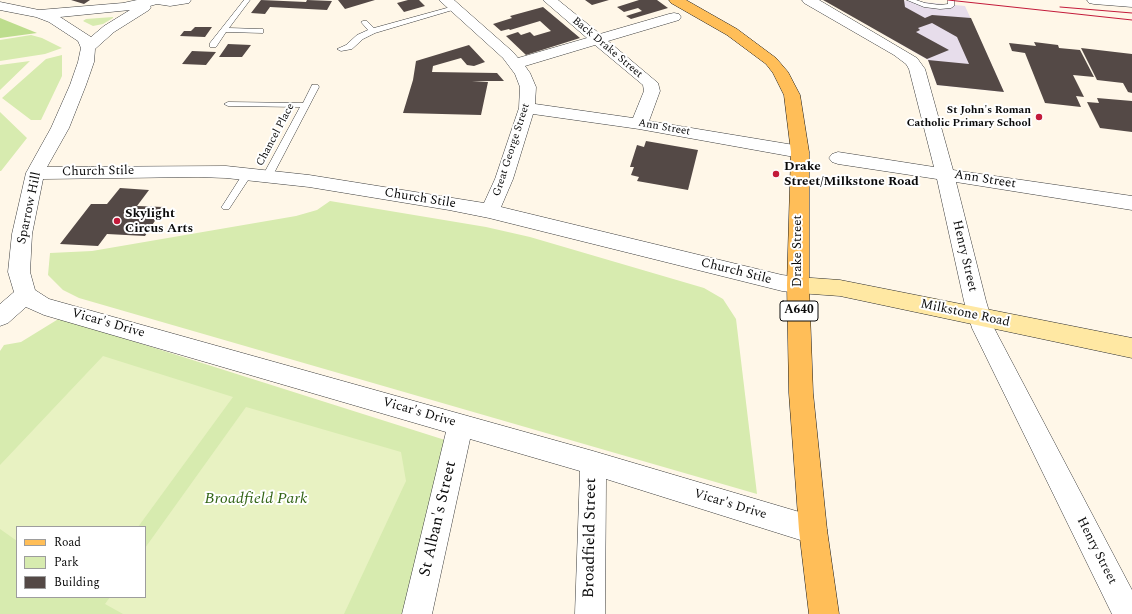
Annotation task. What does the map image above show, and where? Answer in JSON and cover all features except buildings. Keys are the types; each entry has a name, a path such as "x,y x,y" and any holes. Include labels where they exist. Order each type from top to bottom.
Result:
{"main road":[{"name":"Drake Street","path":"676,0 732,32"},
{"name":"Drake Street","path":"696,0 732,32 771,61 787,83 792,95 800,152 798,285 801,393 813,530 824,614"},
{"name":"Milkstone Road","path":"798,285 840,288 1132,348"}],"street":[{"path":"0,6 39,14 58,22 77,33 85,40 88,48 109,30 157,0"},
{"path":"39,14 124,7 157,0 170,2 184,0"},
{"name":"Back Drake Street","path":"550,0 650,83 652,91 639,124"},
{"name":"Henry Street","path":"809,0 912,61 918,69 979,317 992,347 1128,614"},
{"path":"1102,0 1132,3"},
{"name":"Great George Street","path":"450,4 499,46 522,73 528,87 527,108 504,179 489,212"},
{"path":"515,64 674,17"},
{"name":"Sparrow Hill","path":"9,307 19,272 22,234 35,173 60,128 78,85 86,62 88,48"},
{"name":"Ann Street","path":"527,108 639,124 800,152"},
{"name":"Ann Street","path":"838,158 1132,203"},
{"name":"Church Stile","path":"35,173 198,171 267,176 338,186 449,203 782,283 798,285"},
{"name":"Vicar's Drive","path":"9,307 35,302 44,306 593,463 813,530"},
{"name":"St Alban's Street","path":"417,614 460,425"},
{"name":"Broadfield Street","path":"590,614 593,463"}],"lane":[{"path":"213,45 246,0"},
{"path":"910,0 924,5 940,7 951,6 951,0"},
{"path":"341,49 349,47 360,37 372,31 450,4"},
{"path":"365,22 372,31"},
{"path":"224,30 260,31"},
{"name":"Chancel Place","path":"267,176 315,87"},
{"name":"Chancel Place","path":"228,104 305,105"},
{"path":"226,207 247,174"}],"shaded area":[{"path":"901,0 965,6 1004,92 937,85 928,60 883,34"}],"green space":[{"path":"113,17 103,24 93,26 83,21 86,19"},
{"path":"0,18 37,33 0,38"},
{"path":"31,35 42,38 62,48 45,54 0,61 0,40"},
{"path":"62,55 62,76 41,120 31,120 2,98 46,59"},
{"path":"30,61 0,90 0,65"},
{"path":"0,112 27,138 1,171 0,171"},
{"path":"330,201 486,227 530,237 704,288 723,299 736,319 757,494 79,298 63,290 48,275 50,253 92,251 296,216 317,210"},
{"name":"Broadfield Park","path":"60,318 445,440 403,614 0,614 0,351 4,345 21,342"},
{"path":"103,356 233,397 139,526 16,526 16,540 0,529 0,465"},
{"path":"246,407 401,452 406,481 344,614 123,614 105,604 109,598 146,598 146,547"}],"tram line":[{"path":"948,0 1132,20"},
{"path":"1060,7 1132,13"}],"place":[{"name":"St John's Roman Catholic Primary School","path":"1039,117"},
{"name":"Drake Street/Milkstone Road","path":"776,174"},
{"name":"Skylight Circus Arts","path":"117,221"}]}
